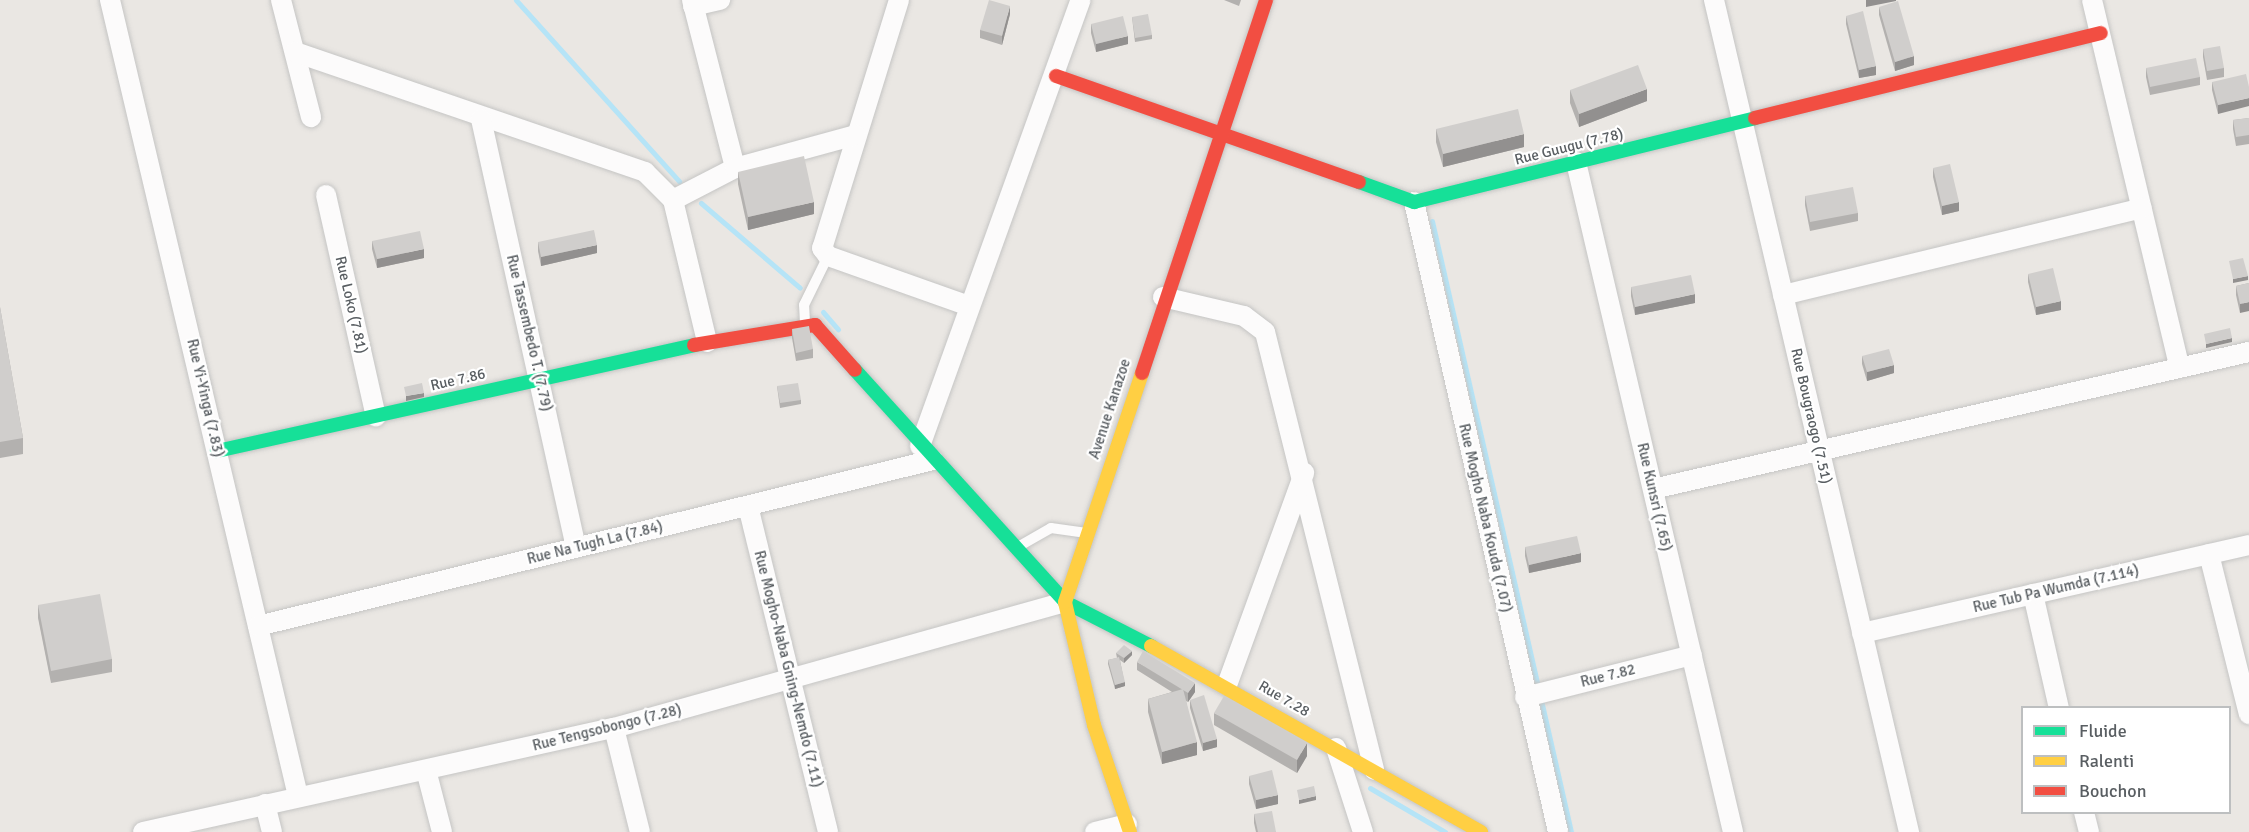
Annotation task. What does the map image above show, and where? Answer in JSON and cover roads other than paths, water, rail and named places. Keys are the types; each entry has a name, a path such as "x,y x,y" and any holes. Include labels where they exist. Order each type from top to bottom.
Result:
{"street":[{"name":"Rue Yi-Yinga (7.83)","path":"110,0 298,796"},
{"path":"281,0 311,117"},
{"path":"720,0 692,3 735,168"},
{"path":"899,0 822,243 828,256 966,305"},
{"path":"926,453 966,305 1056,76 1081,0"},
{"name":"Avenue Kanazoe","path":"1065,602 1163,297 1266,0"},
{"name":"Rue Bougraogo (7.51)","path":"1714,0 1909,832"},
{"path":"2092,0 2180,368"},
{"name":"Rue Guugu (7.78)","path":"1414,202 2101,33"},
{"path":"296,52 481,119 645,172 673,200 706,342"},
{"path":"1056,76 1414,202"},
{"name":"Rue Tassembedo T. (7.79)","path":"481,119 576,548"},
{"path":"673,200 735,168 856,135"},
{"name":"Rue Kunsri (7.65)","path":"1576,162 1733,832"},
{"name":"Rue Loko (7.81)","path":"326,195 376,416"},
{"name":"Rue Mogho Naba Kouda (7.07)","path":"1414,202 1525,697 1558,832"},
{"path":"1782,296 2142,208"},
{"path":"1163,297 1244,316 1262,327 1304,473 1374,770"},
{"name":"Rue 7.86","path":"217,451 706,342 805,323"},
{"path":"805,323 830,337 926,453 1065,602 1094,725 1129,828 1095,832"},
{"path":"1653,489 2249,352"},
{"name":"Rue Na Tugh La (7.84)","path":"258,626 748,506 926,453"},
{"path":"1227,685 1304,473"},
{"name":"Rue Mogho-Naba Gning-Nemdo (7.11)","path":"748,506 828,832"},
{"name":"Rue Tub Pa Wumda (7.114)","path":"1862,633 2249,545"},
{"path":"2210,554 2249,714"},
{"path":"2033,594 2059,706"},
{"name":"Rue 7.28","path":"1065,602 1227,685 1481,832"},
{"name":"Rue Tengsobongo (7.28)","path":"143,832 614,728 791,681 1065,602"},
{"name":"Rue 7.82","path":"1525,697 1692,655"},
{"path":"614,728 640,832"},
{"path":"1336,748 1364,832"},
{"path":"426,770 442,832"},
{"path":"266,804 272,832"},
{"path":"2084,814 2089,832"}],"lane":[{"path":"805,323 804,304 828,256"},
{"path":"1016,548 1051,528 1087,534"}],"waterway":[{"path":"516,0 679,181"},
{"path":"701,203 800,288"},
{"path":"1432,221 1571,832"},
{"path":"823,312 838,329"},
{"path":"1370,788 1445,832"}]}
